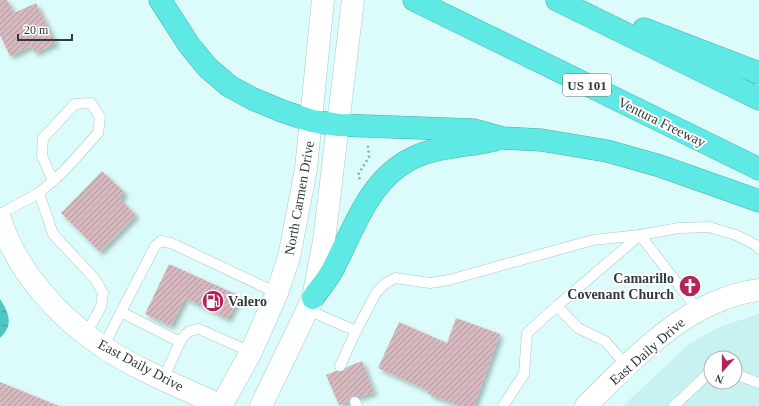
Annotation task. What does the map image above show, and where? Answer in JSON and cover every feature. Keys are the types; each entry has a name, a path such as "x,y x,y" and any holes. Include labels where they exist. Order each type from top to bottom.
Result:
{"highway":[{"path":"160,0 207,67 229,86 253,99 312,121 338,125 474,130 503,138 541,140 607,151 660,166 759,201"},
{"name":"Ventura Freeway","path":"414,0 759,170"},
{"path":"557,0 759,99"},
{"path":"569,0 759,73"},
{"path":"310,304 331,272 370,196 383,179 394,169 421,154 447,147 481,143 503,138"}],"main road":[{"name":"North Carmen Drive","path":"221,406 251,352 277,293 289,257 298,218 312,121 324,0"},
{"name":"North Carmen Drive","path":"261,406 310,304 324,241 353,0"},
{"name":"East Daily Drive","path":"0,219 12,248 40,290 56,308 94,340 163,380 221,406"},
{"name":"East Daily Drive","path":"586,406 628,366 681,320 698,310 732,295 759,290"}],"lane":[{"path":"0,214 39,193 53,181 98,133 100,116 91,103 75,104 43,138 42,156 53,181"},
{"path":"39,193 53,234 95,279 103,293 94,340"},
{"path":"340,366 376,293 386,283 395,278 430,283 449,280 593,240 640,235 679,228 709,227 736,235 756,245 759,249"},
{"path":"503,406 524,374 527,333 640,235"},
{"path":"640,235 698,310"},
{"path":"94,340 121,312 155,246 161,241 171,243 277,293"},
{"path":"310,304 356,331"},
{"path":"557,306 578,328 605,342 628,366"},
{"path":"121,312 180,342"},
{"path":"163,380 180,342 184,335 190,330 199,329 251,352"},
{"path":"743,377 759,383"},
{"path":"674,406 703,379"}],"path":[{"path":"361,181 358,176 369,157 368,143"}],"shaded area":[{"path":"759,314 759,406 623,406 688,345 719,327"}],"water":[{"path":"0,299 8,314 9,324 0,338"}],"building":[{"path":"0,0 7,0 14,13 36,3 56,43 35,53 31,46 10,56 0,35"},
{"path":"102,171 125,193 120,199 136,215 100,252 61,213"},
{"path":"169,264 240,296 228,319 185,298 171,326 145,314"},
{"path":"456,318 500,334 474,406 460,406 428,394 429,391 378,368 399,322 447,343"},
{"path":"362,361 374,392 359,397 352,396 349,401 339,405 326,375 336,371 343,371 347,367"},
{"path":"0,382 59,406 0,406"}],"place":[{"name":"Camarillo Covenant Church","path":"690,286"},
{"name":"Valero","path":"213,301"}]}
